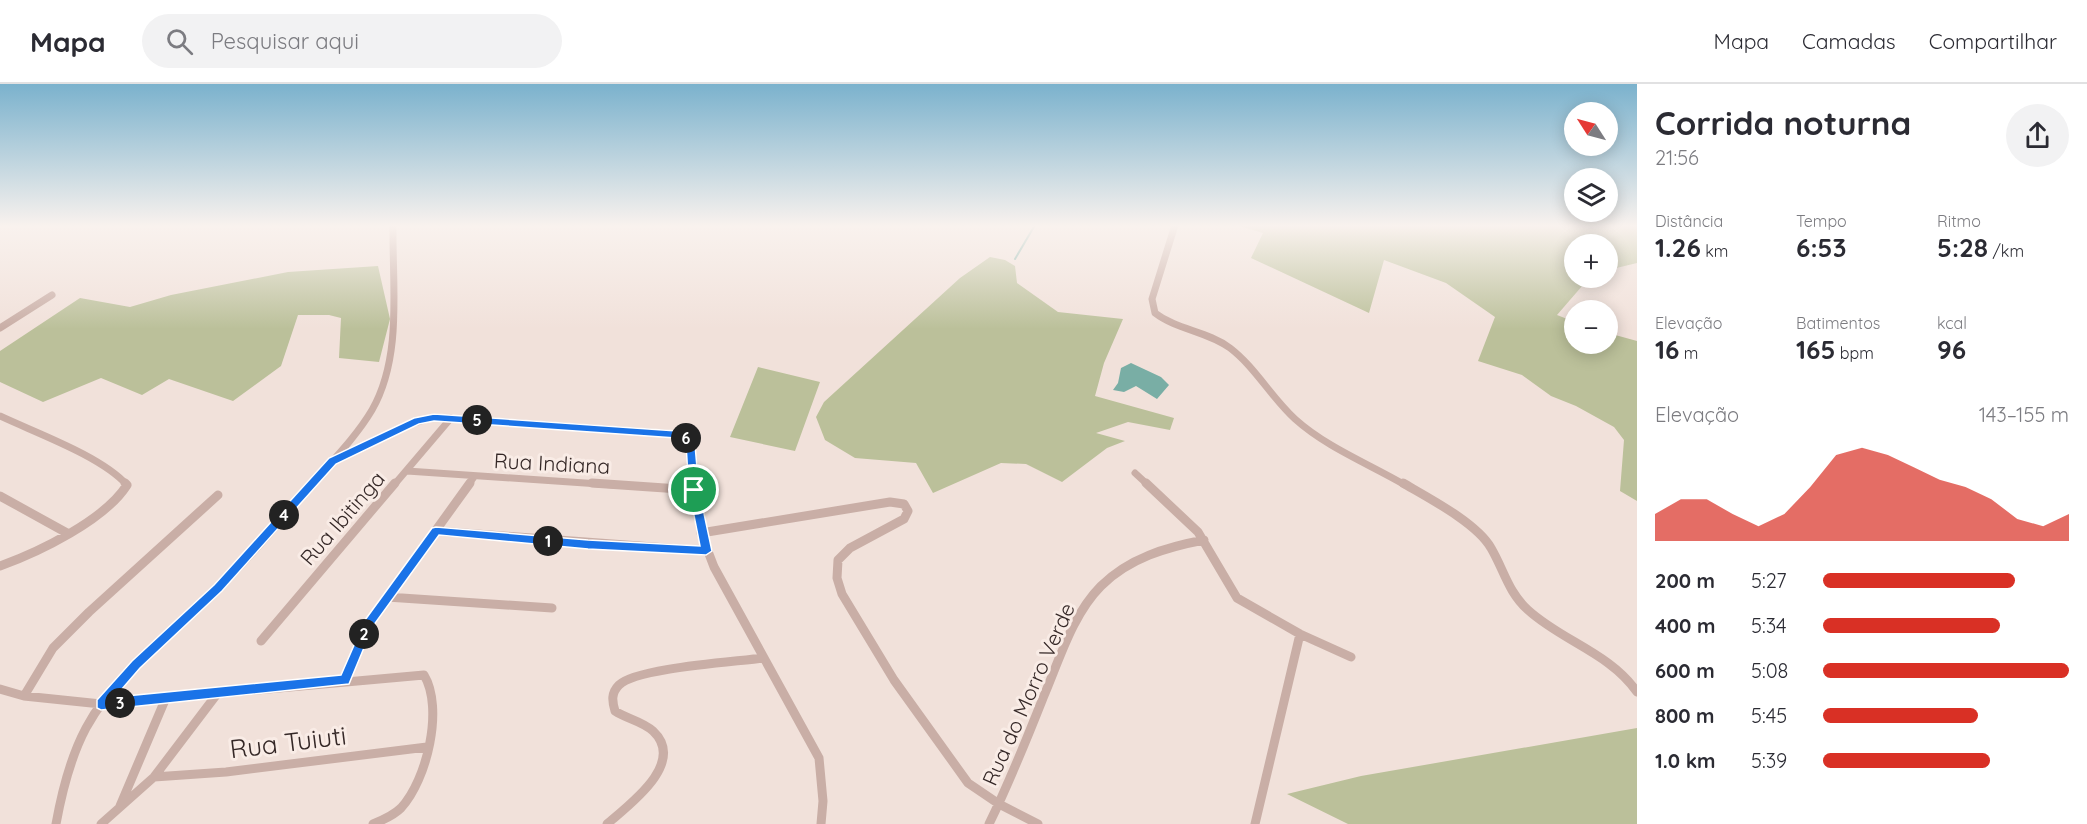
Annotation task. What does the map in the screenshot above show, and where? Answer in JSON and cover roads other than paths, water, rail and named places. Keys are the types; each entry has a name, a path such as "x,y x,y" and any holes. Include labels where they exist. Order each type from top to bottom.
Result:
{"street":[{"path":"56,824 74,753 91,718 101,704 136,664 218,588 332,461 372,410 381,388 393,333 395,295 391,280 392,260"},
{"path":"1164,260 1153,292 1152,305 1159,317 1229,347 1286,411 1304,426 1356,460 1432,501 1484,540 1491,548 1510,591 1523,607 1543,623 1617,670 1631,682 1637,692"},
{"path":"0,328 52,295"},
{"path":"332,461 417,421 434,417 673,434 686,438 691,445 694,490 706,551 819,758 823,801 821,824"},
{"path":"0,566 21,558 67,533 115,502 126,489 126,482 99,465 1,418"},
{"name":"Rua Ibitinga","path":"261,641 451,418"},
{"name":"Rua Indiana","path":"407,471 694,490"},
{"path":"1135,473 1191,524 1204,540 1237,598 1300,634 1351,657"},
{"path":"345,681 369,623 474,477"},
{"path":"24,696 45,658 68,633 218,495"},
{"path":"0,496 67,533"},
{"path":"701,533 890,502 904,504 908,511 904,519 843,553 836,569 843,594 900,690 968,783 999,804 1038,824"},
{"path":"436,531 706,551"},
{"name":"Rua do Morro Verde","path":"989,824 1069,637 1093,596 1118,572 1132,564 1165,550 1204,540"},
{"path":"387,597 552,608"},
{"path":"1255,824 1300,634"},
{"path":"607,824 658,774 665,754 664,746 654,732 615,711 612,704 614,689 627,678 642,674 763,658"},
{"path":"0,689 24,696 101,704 424,675 433,690 433,720 414,789 402,807 373,824"},
{"path":"101,824 154,777 217,694"},
{"path":"119,808 165,700"},
{"name":"Rua Tuiuti","path":"154,777 226,772 427,747"}],"water":[{"path":"1131,363 1161,377 1169,385 1157,399 1136,386 1124,392 1113,390 1118,383 1121,368"}]}
